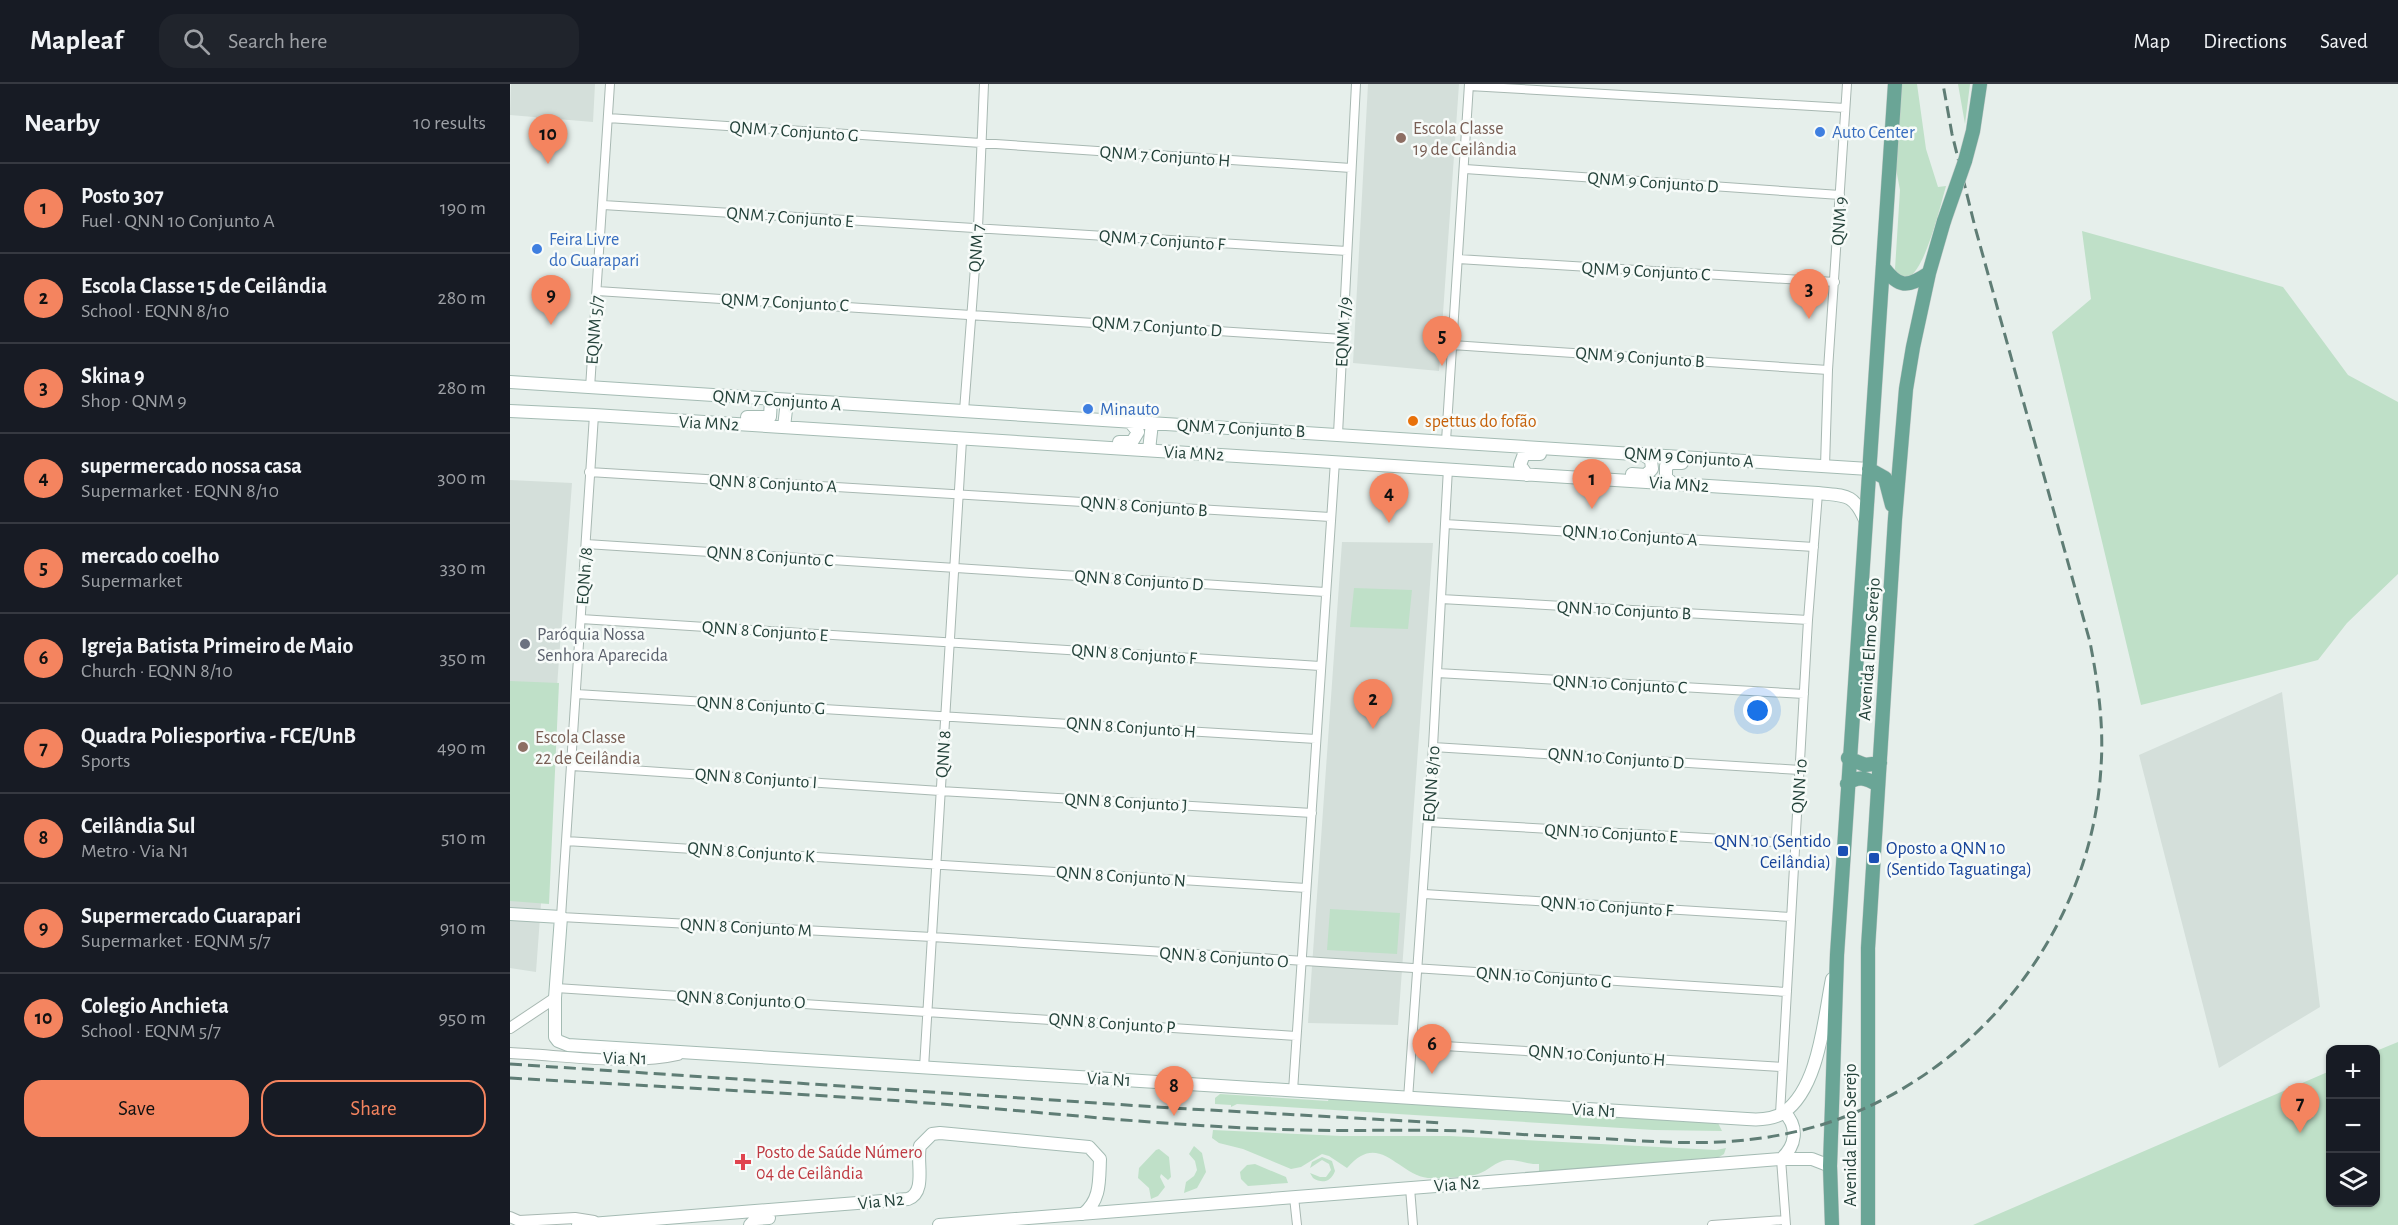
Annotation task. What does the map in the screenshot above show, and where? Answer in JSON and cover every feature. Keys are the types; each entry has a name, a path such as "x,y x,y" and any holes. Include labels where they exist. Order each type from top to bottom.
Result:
{"main road":[{"name":"Avenida Elmo Serejo","path":"1832,1225 1830,1166 1837,955 1848,758 1895,84"},
{"name":"Avenida Elmo Serejo","path":"1868,1225 1868,948 1895,519 1906,389 1929,273 1965,160 1973,130 1980,84"},
{"path":"1883,267 1894,280 1906,284 1917,282 1929,273"},
{"name":"EQNM 5/7","path":"510,382 590,388"},
{"name":"QNM 7 Conjunto A","path":"590,388 964,411"},
{"path":"671,421 707,417 770,417 771,399"},
{"path":"783,427 787,401"},
{"name":"Via MN2","path":"510,411 1448,468 1550,477 1818,493 1852,498 1858,504 1865,520"},
{"name":"QNM 7 Conjunto B","path":"964,411 1338,434"},
{"path":"1019,443 1069,439 1132,442 1138,432 1130,422"},
{"path":"1149,450 1152,423"},
{"path":"1338,434 1446,441"},
{"name":"QNM 9 Conjunto A","path":"1446,441 1869,469"},
{"path":"1527,475 1520,465 1524,454 1552,454 1564,449"},
{"path":"1550,477 1585,471 1646,475 1652,466 1651,460 1642,454"},
{"path":"1673,484 1664,474 1666,466 1672,463 1730,466 1773,462"},
{"path":"1869,469 1885,478 1895,519"},
{"path":"1848,758 1865,765 1880,763"},
{"path":"1847,784 1854,778 1863,778 1878,785"},
{"path":"510,914 561,917 555,993 555,1037 562,1043 687,1052"},
{"name":"Avenida Elmo Serejo","path":"1782,1113 1802,1092 1809,1079 1820,1042 1837,955"},
{"name":"Via N1","path":"687,1052 1762,1120 1782,1113"},
{"path":"1781,1159 1790,1149 1794,1138 1791,1121 1782,1113"},
{"name":"Via N2","path":"578,1225 908,1199 914,1197 919,1189 920,1146 932,1134 940,1133 1089,1147 1100,1159 1098,1195 1091,1207 1083,1214"},
{"name":"Via N2","path":"939,1225 1781,1159 1812,1159 1830,1166"},
{"path":"750,1225 756,1219 825,1213 864,1203"},
{"path":"729,1214 735,1219 736,1225"}],"street":[{"name":"EQNM 5/7","path":"590,388 610,84"},
{"name":"QNM 7","path":"964,411 978,228 984,84"},
{"name":"EQNM 7/9","path":"1338,434 1356,84"},
{"name":"QNM 9","path":"1825,466 1828,370 1847,84"},
{"path":"1446,441 1469,85 1845,108"},
{"name":"QNM 7 Conjunto G","path":"608,118 980,144"},
{"name":"QNM 7 Conjunto H","path":"980,144 1351,168"},
{"name":"QNM 9 Conjunto D","path":"1465,169 1840,195"},
{"name":"QNM 7 Conjunto E","path":"603,205 978,228"},
{"name":"QNM 7 Conjunto F","path":"978,228 1347,251"},
{"name":"QNM 9 Conjunto C","path":"1458,259 1835,282"},
{"name":"QNM 7 Conjunto C","path":"597,291 972,314"},
{"name":"QNM 7 Conjunto D","path":"972,314 1342,339"},
{"name":"QNM 9 Conjunto B","path":"1452,345 1828,370"},
{"name":"EQNn /8","path":"561,917 594,415"},
{"name":"QNN 8","path":"924,1068 962,440"},
{"path":"1293,1090 1335,461"},
{"name":"EQNN 8/10","path":"1408,1099 1424,894 1448,468"},
{"name":"QNN 8 Conjunto A","path":"589,472 958,494"},
{"name":"QNN 10","path":"1782,1113 1782,1067 1795,843 1818,493"},
{"name":"QNN 8 Conjunto B","path":"958,494 1330,517"},
{"name":"QNN 10 Conjunto A","path":"1445,524 1814,547"},
{"name":"QNN 8 Conjunto C","path":"586,544 954,568"},
{"name":"QNN 8 Conjunto D","path":"954,568 1325,592"},
{"name":"QNN 10 Conjunto B","path":"1440,599 1808,620"},
{"name":"QNN 8 Conjunto E","path":"581,619 949,642"},
{"name":"QNN 8 Conjunto F","path":"949,642 1320,666"},
{"name":"QNN 10 Conjunto C","path":"1437,673 1804,694"},
{"name":"QNN 8 Conjunto G","path":"576,693 946,716"},
{"name":"QNN 8 Conjunto H","path":"946,716 1316,739"},
{"name":"QNN 10 Conjunto D","path":"1433,747 1800,770"},
{"name":"QNN 8 Conjunto I","path":"572,766 940,791"},
{"name":"QNN 8 Conjunto J","path":"940,791 1312,813"},
{"name":"QNN 10 Conjunto E","path":"1428,822 1795,843"},
{"name":"QNN 8 Conjunto K","path":"566,841 936,864"},
{"name":"QNN 8 Conjunto N","path":"936,864 1306,888"},
{"name":"QNN 10 Conjunto F","path":"1424,894 1791,917"},
{"name":"QNN 8 Conjunto M","path":"561,917 932,937"},
{"name":"QNN 8 Conjunto O","path":"932,937 1302,962"},
{"name":"QNN 10 Conjunto G","path":"1302,962 1787,992"},
{"path":"510,1028 555,993"},
{"name":"QNN 8 Conjunto O","path":"555,993 927,1011"},
{"name":"QNN 8 Conjunto P","path":"927,1011 1296,1036"},
{"name":"QNN 10 Conjunto H","path":"1412,1044 1782,1067"},
{"name":"Via N1","path":"512,1053 650,1059 687,1052"},
{"path":"1712,1225 1785,1223 1781,1159"},
{"path":"1410,1188 1413,1225"},
{"path":"1294,1197 1296,1225"},
{"path":"510,1217 519,1221 576,1218 603,1223"}],"shaded area":[{"path":"511,84 595,84 593,122 510,115"},
{"path":"1368,84 1459,84 1439,371 1353,363"},
{"path":"510,480 572,483 536,972 510,968"},
{"path":"1342,542 1433,543 1398,1025 1308,1023"},
{"path":"2282,692 2320,1007 2219,1068 2139,755"}],"green space":[{"path":"1902,84 1917,84 1926,149 1938,187 1946,186 1926,250 1915,272 1908,278 1898,275 1895,269 1900,190 1896,169"},
{"path":"1958,84 1970,84 1965,124"},
{"path":"2082,231 2283,287 2348,375 2398,402 2398,574 2347,623 2318,660 2141,705 2052,332 2091,299"},
{"path":"1354,588 1412,590 1408,629 1350,627"},
{"path":"510,681 559,683 549,904 510,901"},
{"path":"1330,909 1400,913 1397,954 1327,950"},
{"path":"2398,1042 2398,1225 1973,1225 2326,1073 2326,1207 2380,1207 2380,1049"},
{"path":"1220,1094 1328,1101 1329,1098 1718,1123 1722,1131 1654,1130 1237,1104 1231,1107 1231,1105 1215,1104 1215,1098"},
{"path":"1213,1130 1341,1136 1450,1136 1716,1150 1726,1148 1724,1154 1719,1157 1539,1173 1539,1164 1507,1160 1478,1174 1428,1178 1417,1175 1379,1153 1369,1153 1358,1157 1347,1168 1322,1154 1301,1167 1291,1169 1243,1149 1219,1143 1212,1138"},
{"path":"1194,1146 1202,1153 1206,1172 1197,1188 1184,1193 1186,1182 1194,1176 1197,1170 1195,1161 1189,1154"},
{"path":"1159,1149 1169,1157 1171,1177 1168,1180 1161,1174 1160,1177 1165,1187 1158,1196 1151,1199 1149,1188 1138,1178 1139,1168"},
{"path":"1322,1157 1332,1161 1335,1171 1329,1180 1316,1180 1310,1173 1326,1177 1331,1170 1329,1164 1322,1160 1310,1168 1312,1162"},
{"path":"1255,1164 1286,1177 1288,1183 1248,1186 1241,1179 1240,1172 1247,1165"}],"railway":[{"path":"510,1078 864,1098 1227,1127 1465,1131 1691,1143 1768,1137 1821,1125 1877,1103 1929,1072 1975,1034 2016,989 2049,939 2075,885 2093,827 2102,751 2100,704 2090,642 1975,227 1952,134 1943,84"},
{"path":"510,1064 1172,1108 1444,1123"}],"place":[{"name":"Auto Center","path":"1820,132"},
{"name":"Escola Classe 19 de Ceilândia","path":"1401,138"},
{"name":"Colegio Anchieta","path":"548,164"},
{"name":"Feira Livre do Guarapari","path":"537,249"},
{"name":"Skina 9","path":"1809,319"},
{"name":"Supermercado Guarapari","path":"551,325"},
{"name":"mercado coelho","path":"1442,366"},
{"name":"Minauto","path":"1088,409"},
{"name":"spettus do fofão","path":"1413,421"},
{"name":"Posto 307","path":"1592,509"},
{"name":"supermercado nossa casa","path":"1389,523"},
{"name":"Paróquia Nossa Senhora Aparecida","path":"525,644"},
{"name":"Escola Classe 15 de Ceilândia","path":"1373,729"},
{"name":"Escola Classe 22 de Ceilândia","path":"523,747"},
{"name":"QNN 10 (Sentido Ceilândia)","path":"1843,851"},
{"name":"Oposto a QNN 10 (Sentido Taguatinga)","path":"1874,858"},
{"name":"Igreja Batista Primeiro de Maio","path":"1432,1074"},
{"name":"Ceilândia Sul","path":"1174,1116"},
{"name":"Quadra Poliesportiva - FCE/UnB","path":"2300,1133"},
{"name":"Posto de Saúde Número 04 de Ceilândia","path":"743,1162"}]}
